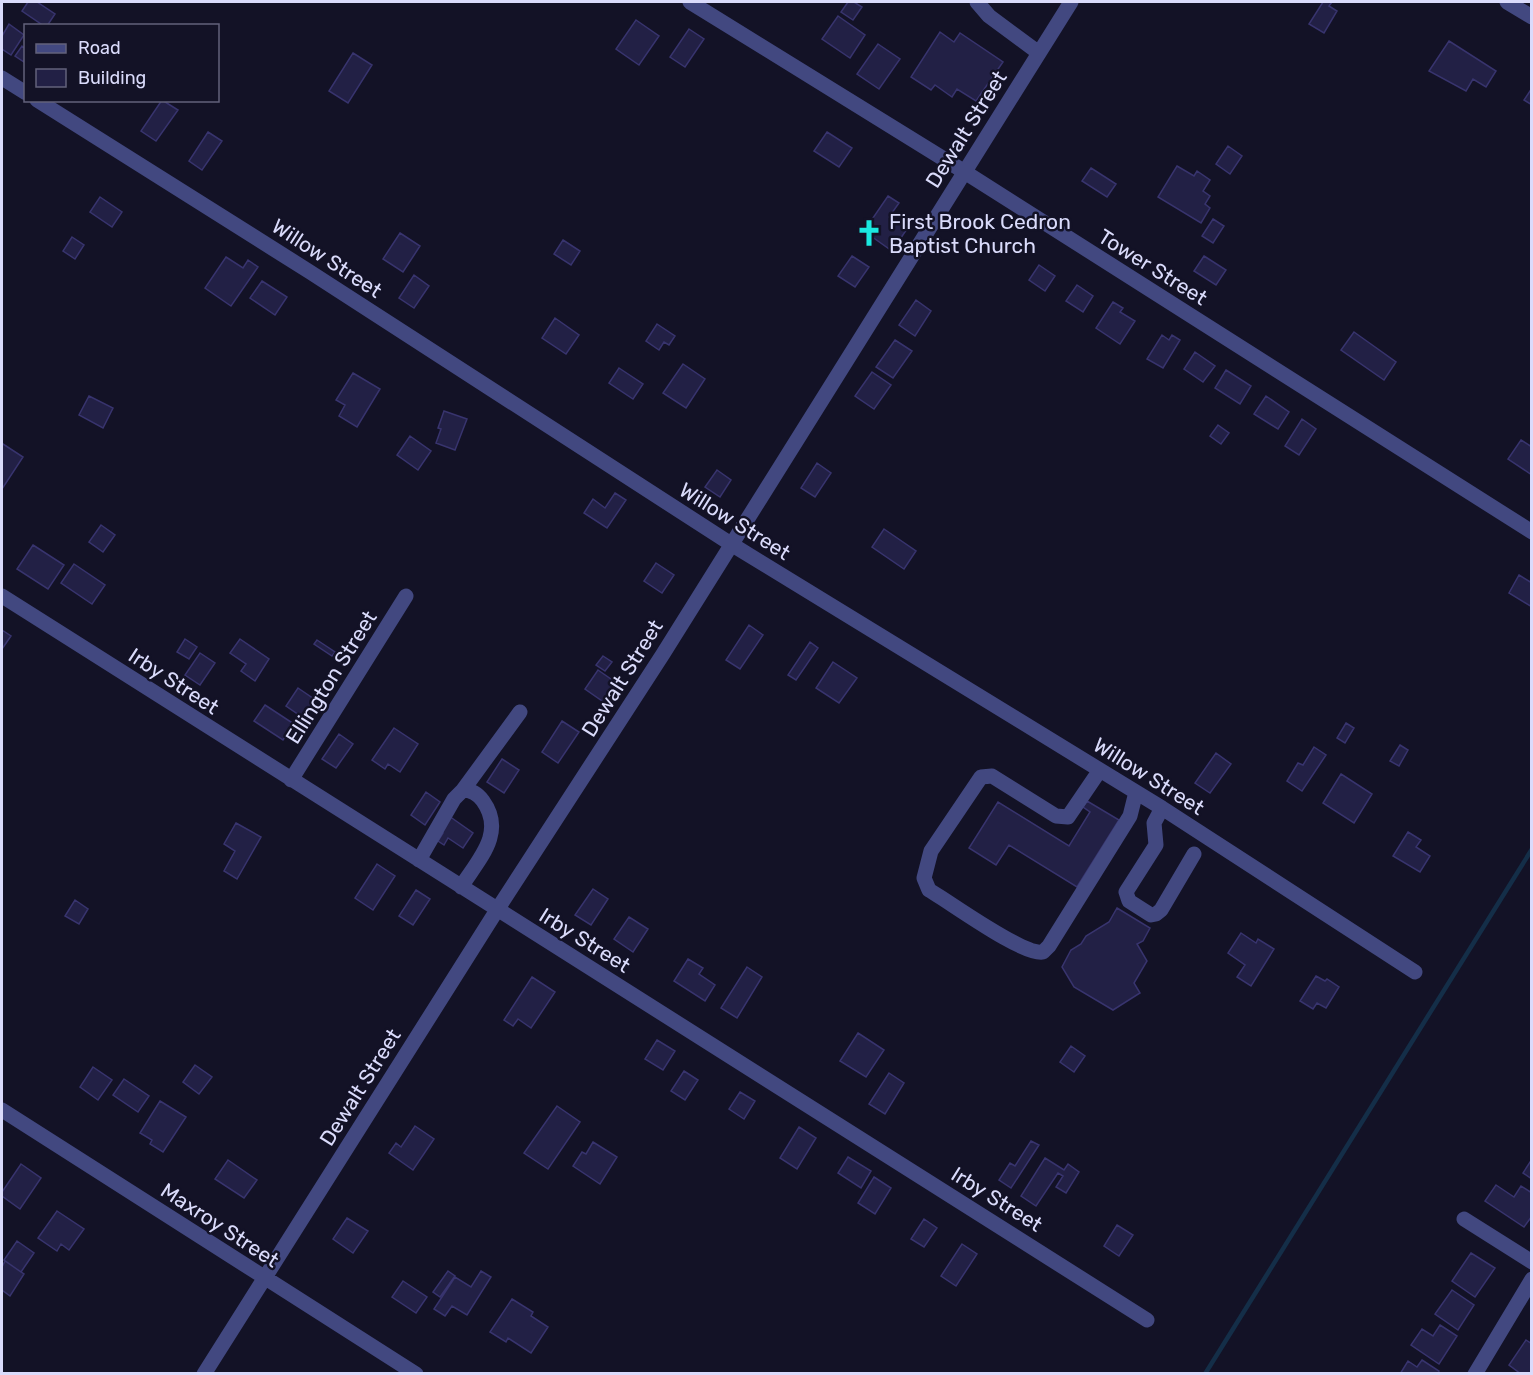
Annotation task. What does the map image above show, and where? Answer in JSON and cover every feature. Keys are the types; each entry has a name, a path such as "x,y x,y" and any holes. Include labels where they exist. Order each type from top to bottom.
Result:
{"street":[{"name":"Tower Street","path":"690,2 964,172 1532,532"},
{"path":"977,2 989,16 1039,53"},
{"name":"Dewalt Street","path":"204,1374 731,544 1071,2"},
{"path":"1506,2 1532,17"},
{"path":"2,78 24,92"},
{"name":"Willow Street","path":"40,102 310,272 731,544 1162,808 1415,972"},
{"name":"Irby Street","path":"2,596 1147,1320"},
{"name":"Ellington Street","path":"291,780 406,596"},
{"path":"418,860 454,799 464,790 520,712"},
{"path":"1100,770 1068,817 1063,818 1056,816 992,776 981,777 931,851 924,878 929,890 1006,938 1035,952 1043,952 1130,816 1136,792"},
{"path":"461,887 493,832 492,819 482,800 477,794 464,790"},
{"path":"1162,808 1154,823 1156,845 1126,892 1129,902 1150,915 1156,914 1161,910 1194,854"},
{"name":"Maxroy Street","path":"2,1110 416,1374"},
{"path":"1464,1220 1532,1262"},
{"path":"1475,1374 1532,1279"}],"building":[{"path":"28,2 37,2 55,14 48,24 41,24 22,11"},
{"path":"848,2 854,2 862,7 853,20 841,12"},
{"path":"1323,2 1332,2 1329,6 1337,11 1324,33 1309,24"},
{"path":"838,16 865,35 850,58 822,39"},
{"path":"636,20 659,36 639,65 616,49"},
{"path":"9,24 24,35 11,55 2,49 2,36"},
{"path":"689,29 704,39 685,67 670,57"},
{"path":"940,32 954,42 960,33 1003,62 976,101 957,89 952,97 935,85 931,90 911,77"},
{"path":"1449,41 1496,71 1486,87 1473,79 1466,91 1429,71"},
{"path":"878,44 900,59 879,89 857,74"},
{"path":"22,46 24,48 24,62 15,56"},
{"path":"353,53 372,65 348,103 329,91"},
{"path":"1532,88 1532,105 1524,100"},
{"path":"161,102 165,102 178,110 156,141 141,131"},
{"path":"208,132 222,141 202,170 189,161"},
{"path":"827,132 852,148 839,167 814,151"},
{"path":"1228,146 1242,156 1230,174 1216,164"},
{"path":"1177,166 1194,176 1197,171 1210,180 1203,191 1210,196 1205,204 1210,208 1201,223 1158,197"},
{"path":"1091,168 1116,184 1107,197 1082,181"},
{"path":"888,196 899,203 889,217 907,229 892,251 864,231"},
{"path":"100,197 122,212 112,227 90,212"},
{"path":"1213,219 1224,226 1213,243 1202,236"},
{"path":"400,233 420,246 403,272 383,259"},
{"path":"72,237 84,245 75,259 63,251"},
{"path":"563,240 580,251 571,265 554,254"},
{"path":"852,256 869,267 855,287 838,276"},
{"path":"1204,256 1226,270 1216,285 1194,271"},
{"path":"226,257 243,268 248,260 258,267 231,306 205,288"},
{"path":"1039,265 1055,276 1045,291 1029,280"},
{"path":"414,275 429,286 414,308 399,298"},
{"path":"262,281 287,297 275,315 250,298"},
{"path":"1077,285 1093,296 1083,312 1066,301"},
{"path":"916,300 931,311 915,336 899,325"},
{"path":"1113,302 1123,308 1120,312 1135,321 1120,344 1096,328"},
{"path":"555,318 579,335 566,354 542,338"},
{"path":"657,324 675,336 669,345 664,342 659,350 646,341"},
{"path":"1354,332 1396,362 1384,380 1341,350"},
{"path":"1162,335 1169,340 1172,335 1180,340 1163,368 1147,359"},
{"path":"895,340 912,351 893,378 876,367"},
{"path":"1195,352 1215,366 1203,382 1184,369"},
{"path":"683,364 705,379 686,408 663,393"},
{"path":"619,368 643,384 633,399 609,383"},
{"path":"1226,370 1251,386 1240,404 1215,388"},
{"path":"872,372 891,385 874,409 855,396"},
{"path":"353,373 380,389 357,427 339,416 345,405 336,400"},
{"path":"89,396 113,408 103,428 79,415"},
{"path":"1266,396 1289,412 1278,429 1254,414"},
{"path":"444,411 467,419 455,450 436,443"},
{"path":"1302,419 1316,429 1299,455 1285,446"},
{"path":"1218,425 1229,433 1221,444 1210,436"},
{"path":"410,436 431,451 418,470 397,455"},
{"path":"1521,440 1532,447 1532,475 1508,459"},
{"path":"3,444 23,457 2,489 2,446"},
{"path":"817,463 831,473 815,497 801,488"},
{"path":"717,470 731,480 720,497 705,487"},
{"path":"615,493 626,500 607,528 584,513 593,499 605,508"},
{"path":"101,525 115,535 103,552 89,542"},
{"path":"884,529 916,551 904,569 872,547"},
{"path":"33,545 64,565 48,589 17,569"},
{"path":"656,563 674,575 662,593 644,581"},
{"path":"74,564 105,585 92,604 61,583"},
{"path":"1519,575 1532,583 1532,607 1509,593"},
{"path":"749,625 763,635 740,669 726,660"},
{"path":"2,630 11,636 2,649"},
{"path":"185,639 197,647 189,659 177,652"},
{"path":"240,639 269,659 255,681 241,671 246,664 230,653"},
{"path":"317,640 335,652 332,656 314,644"},
{"path":"810,642 818,648 796,680 788,675"},
{"path":"200,653 215,663 200,685 185,675"},
{"path":"603,656 612,662 605,671 596,665"},
{"path":"833,662 857,678 839,703 816,688"},
{"path":"598,670 618,684 605,703 585,689"},
{"path":"298,688 314,699 302,717 286,706"},
{"path":"265,705 294,724 283,740 254,721"},
{"path":"562,721 579,732 558,763 542,752"},
{"path":"1346,723 1354,728 1345,743 1337,738"},
{"path":"394,728 418,744 400,772 388,764 385,769 372,760"},
{"path":"339,734 353,744 336,768 322,759"},
{"path":"1400,745 1408,750 1399,766 1390,761"},
{"path":"1314,747 1326,755 1302,791 1287,781 1298,763 1303,765"},
{"path":"1216,753 1231,764 1210,793 1195,783"},
{"path":"502,759 519,770 504,793 487,782"},
{"path":"1341,774 1372,794 1354,823 1323,803"},
{"path":"426,792 440,802 425,825 411,815"},
{"path":"1087,801 1119,820 1077,887 1009,845 996,865 969,848 998,802 1069,846 1090,812 1083,807"},
{"path":"449,816 473,833 463,848 448,838 444,845 438,841 443,833 439,831"},
{"path":"236,823 261,837 237,879 224,871 235,851 224,844"},
{"path":"1408,832 1421,840 1416,847 1430,856 1420,872 1393,856"},
{"path":"377,864 395,876 373,910 355,898"},
{"path":"593,889 608,899 591,925 575,915"},
{"path":"416,890 430,899 413,925 399,916"},
{"path":"75,900 88,909 79,924 65,916"},
{"path":"1117,908 1150,928 1143,941 1137,944 1147,961 1134,983 1140,993 1113,1010 1074,987 1062,967 1071,950 1081,944 1086,936 1109,922"},
{"path":"629,917 648,929 633,952 614,939"},
{"path":"1241,933 1256,943 1258,939 1274,949 1251,986 1237,977 1245,965 1228,953"},
{"path":"688,959 703,968 699,974 715,985 705,1001 674,981"},
{"path":"747,967 762,977 737,1018 721,1008"},
{"path":"1316,976 1325,981 1327,979 1339,987 1326,1008 1317,1003 1313,1009 1300,1001"},
{"path":"532,977 555,992 531,1028 518,1019 513,1026 504,1020"},
{"path":"858,1033 884,1050 866,1077 840,1061"},
{"path":"657,1040 675,1051 663,1070 645,1059"},
{"path":"1071,1046 1085,1056 1074,1072 1060,1062"},
{"path":"195,1065 212,1077 199,1094 183,1082"},
{"path":"93,1067 112,1080 98,1100 80,1087"},
{"path":"684,1071 698,1080 685,1100 671,1091"},
{"path":"889,1073 904,1083 885,1114 869,1104"},
{"path":"124,1079 149,1096 138,1112 113,1095"},
{"path":"740,1092 755,1101 744,1119 729,1109"},
{"path":"160,1101 186,1117 163,1152 150,1144 152,1140 140,1133"},
{"path":"557,1106 580,1122 548,1169 524,1153"},
{"path":"415,1126 434,1139 413,1170 389,1153 396,1143 401,1147"},
{"path":"799,1127 816,1138 797,1169 780,1158"},
{"path":"1031,1141 1039,1145 1011,1188 999,1180 1010,1163 1015,1166"},
{"path":"593,1142 617,1157 600,1184 573,1166 582,1152 586,1154"},
{"path":"848,1157 871,1171 861,1188 838,1173"},
{"path":"1045,1158 1064,1170 1068,1164 1079,1172 1066,1193 1056,1187 1063,1176 1058,1173 1036,1206 1021,1196"},
{"path":"1532,1159 1532,1179 1523,1173"},
{"path":"228,1160 257,1180 244,1198 215,1179"},
{"path":"21,1164 41,1178 20,1209 2,1196 2,1192"},
{"path":"874,1177 891,1188 875,1214 858,1203"},
{"path":"1496,1185 1514,1197 1521,1186 1532,1193 1532,1216 1524,1227 1485,1201"},
{"path":"57,1211 84,1229 69,1250 61,1244 57,1251 38,1238"},
{"path":"347,1218 368,1231 353,1253 333,1239"},
{"path":"924,1219 937,1228 924,1247 911,1239"},
{"path":"1117,1225 1133,1235 1119,1256 1104,1246"},
{"path":"17,1241 34,1253 21,1272 4,1260"},
{"path":"962,1244 977,1254 956,1286 941,1276"},
{"path":"1471,1253 1495,1268 1475,1297 1452,1281"},
{"path":"5,1261 24,1274 10,1296 2,1290 2,1267"},
{"path":"448,1271 455,1276 440,1297 433,1292"},
{"path":"481,1271 491,1277 467,1315 452,1306 445,1316 434,1309 455,1277 471,1287"},
{"path":"403,1281 427,1297 416,1313 392,1297"},
{"path":"1452,1290 1474,1305 1458,1330 1435,1314"},
{"path":"512,1299 533,1312 531,1316 548,1327 531,1353 508,1338 506,1342 490,1332"},
{"path":"1440,1325 1457,1336 1439,1364 1411,1345 1422,1329 1433,1336"},
{"path":"1526,1340 1532,1344 1532,1374 1521,1374 1509,1365"},
{"path":"1422,1360 1439,1371 1438,1374 1400,1374 1408,1361 1417,1367"}],"waterway":[{"path":"1205,1374 1532,849"}],"place":[{"name":"First Brook Cedron Baptist Church","path":"869,233"}]}
